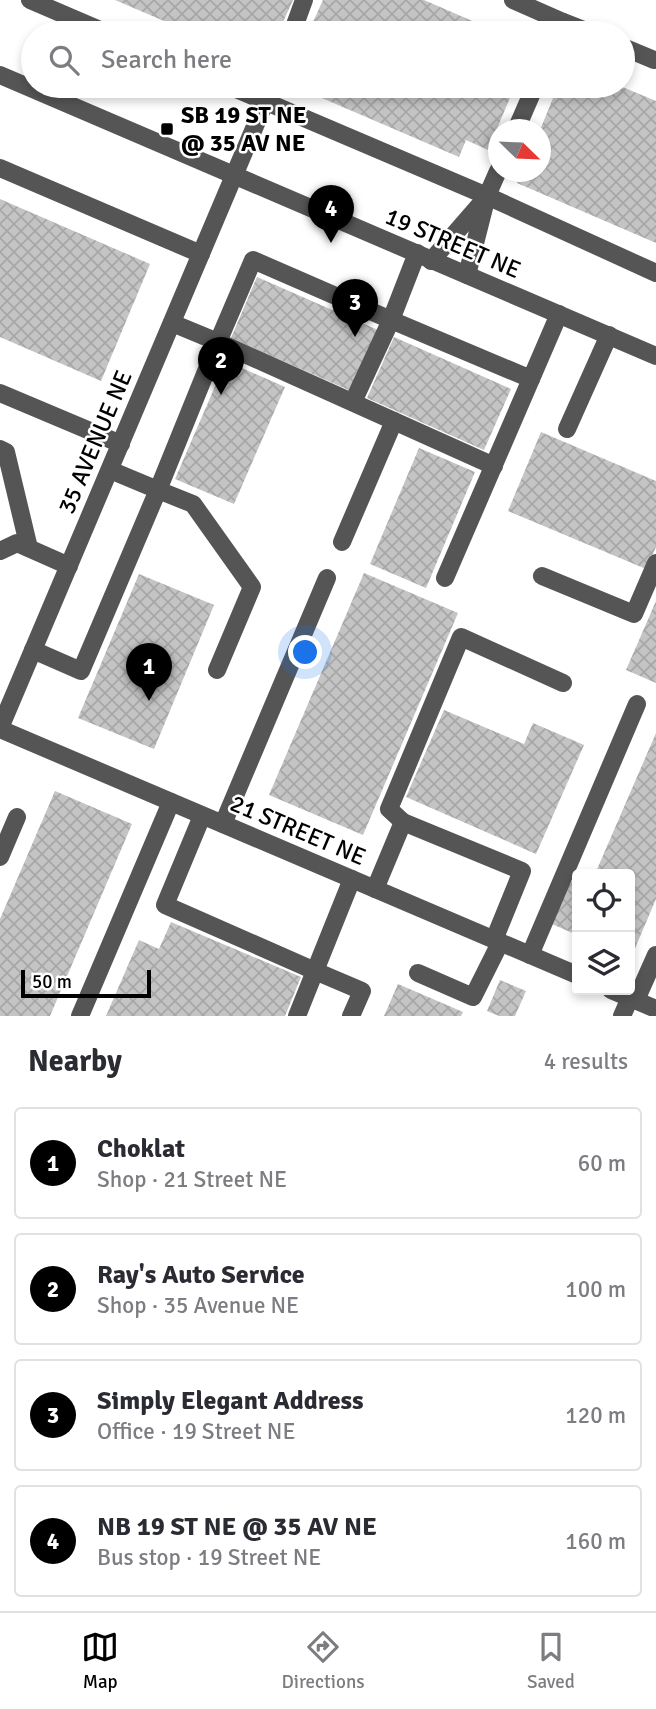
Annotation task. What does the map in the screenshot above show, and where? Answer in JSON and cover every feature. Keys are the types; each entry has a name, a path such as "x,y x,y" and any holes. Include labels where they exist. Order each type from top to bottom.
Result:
{"street":[{"path":"30,0 79,21"},
{"path":"296,21 304,0"},
{"path":"513,0 550,21"},
{"path":"635,52 654,60"},
{"name":"19 STREET NE","path":"0,75 21,84"},
{"name":"19 STREET NE","path":"54,98 656,356"},
{"name":"35 AVENUE NE","path":"0,729 267,98"},
{"path":"278,98 656,273"},
{"path":"521,119 531,98"},
{"path":"0,168 201,254"},
{"path":"467,275 487,196 494,182"},
{"path":"353,402 424,257 487,196"},
{"path":"33,650 81,671 253,260 531,379"},
{"path":"445,578 559,314"},
{"path":"172,323 494,466"},
{"path":"567,429 609,335"},
{"path":"0,393 121,444"},
{"path":"342,542 394,421"},
{"path":"0,449 6,452 29,548"},
{"path":"110,470 193,504 252,587 217,670"},
{"path":"0,551 17,543 69,566"},
{"path":"542,576 634,614 656,563"},
{"path":"223,824 327,578"},
{"path":"418,973 473,997 522,871 403,822 389,809 461,637 563,683"},
{"path":"530,956 638,704"},
{"name":"21 STREET NE","path":"0,729 572,973"},
{"path":"80,1016 171,802"},
{"path":"202,816 165,905 362,991 351,1016"},
{"path":"0,857 17,817"},
{"path":"375,889 403,822"},
{"path":"297,1016 352,879"},
{"path":"622,1016 656,955"},
{"path":"623,995 656,1009"}],"building":[{"path":"115,0 293,0 283,21 164,21"},
{"path":"323,0 424,0 472,21 313,21"},
{"path":"635,92 656,101 656,243 517,183 551,182 551,119 544,119 553,98 635,98"},
{"path":"322,98 510,98 501,119 488,119 488,150 466,140 459,157"},
{"path":"0,199 150,264 101,381 0,337"},
{"path":"257,277 378,330 351,391 231,338"},
{"path":"394,337 511,389 484,450 367,398"},
{"path":"226,361 285,387 234,504 175,479"},
{"path":"541,432 656,481 656,547 646,569 508,511"},
{"path":"419,448 475,472 426,588 370,564"},
{"path":"364,573 458,613 363,835 269,795"},
{"path":"139,574 214,605 154,749 78,718"},
{"path":"656,601 656,683 626,670"},
{"path":"444,710 524,744 533,723 584,745 536,854 406,797"},
{"path":"656,733 656,899 635,948 635,869 597,869"},
{"path":"55,791 132,824 50,1016 0,1016 0,919"},
{"path":"570,881 572,881 572,933 552,924"},
{"path":"171,922 301,977 285,1016 106,1016 139,940 159,949"},
{"path":"500,980 526,991 515,1016 499,1016 487,1011"},
{"path":"398,984 463,1012 461,1016 384,1016"}],"place":[{"name":"SB 19 ST NE @ 35 AV NE","path":"167,129"},
{"name":"NB 19 ST NE @ 35 AV NE","path":"331,243"},
{"name":"Simply Elegant Address","path":"355,337"},
{"name":"Ray's Auto Service","path":"221,395"},
{"name":"Choklat","path":"149,701"}]}
